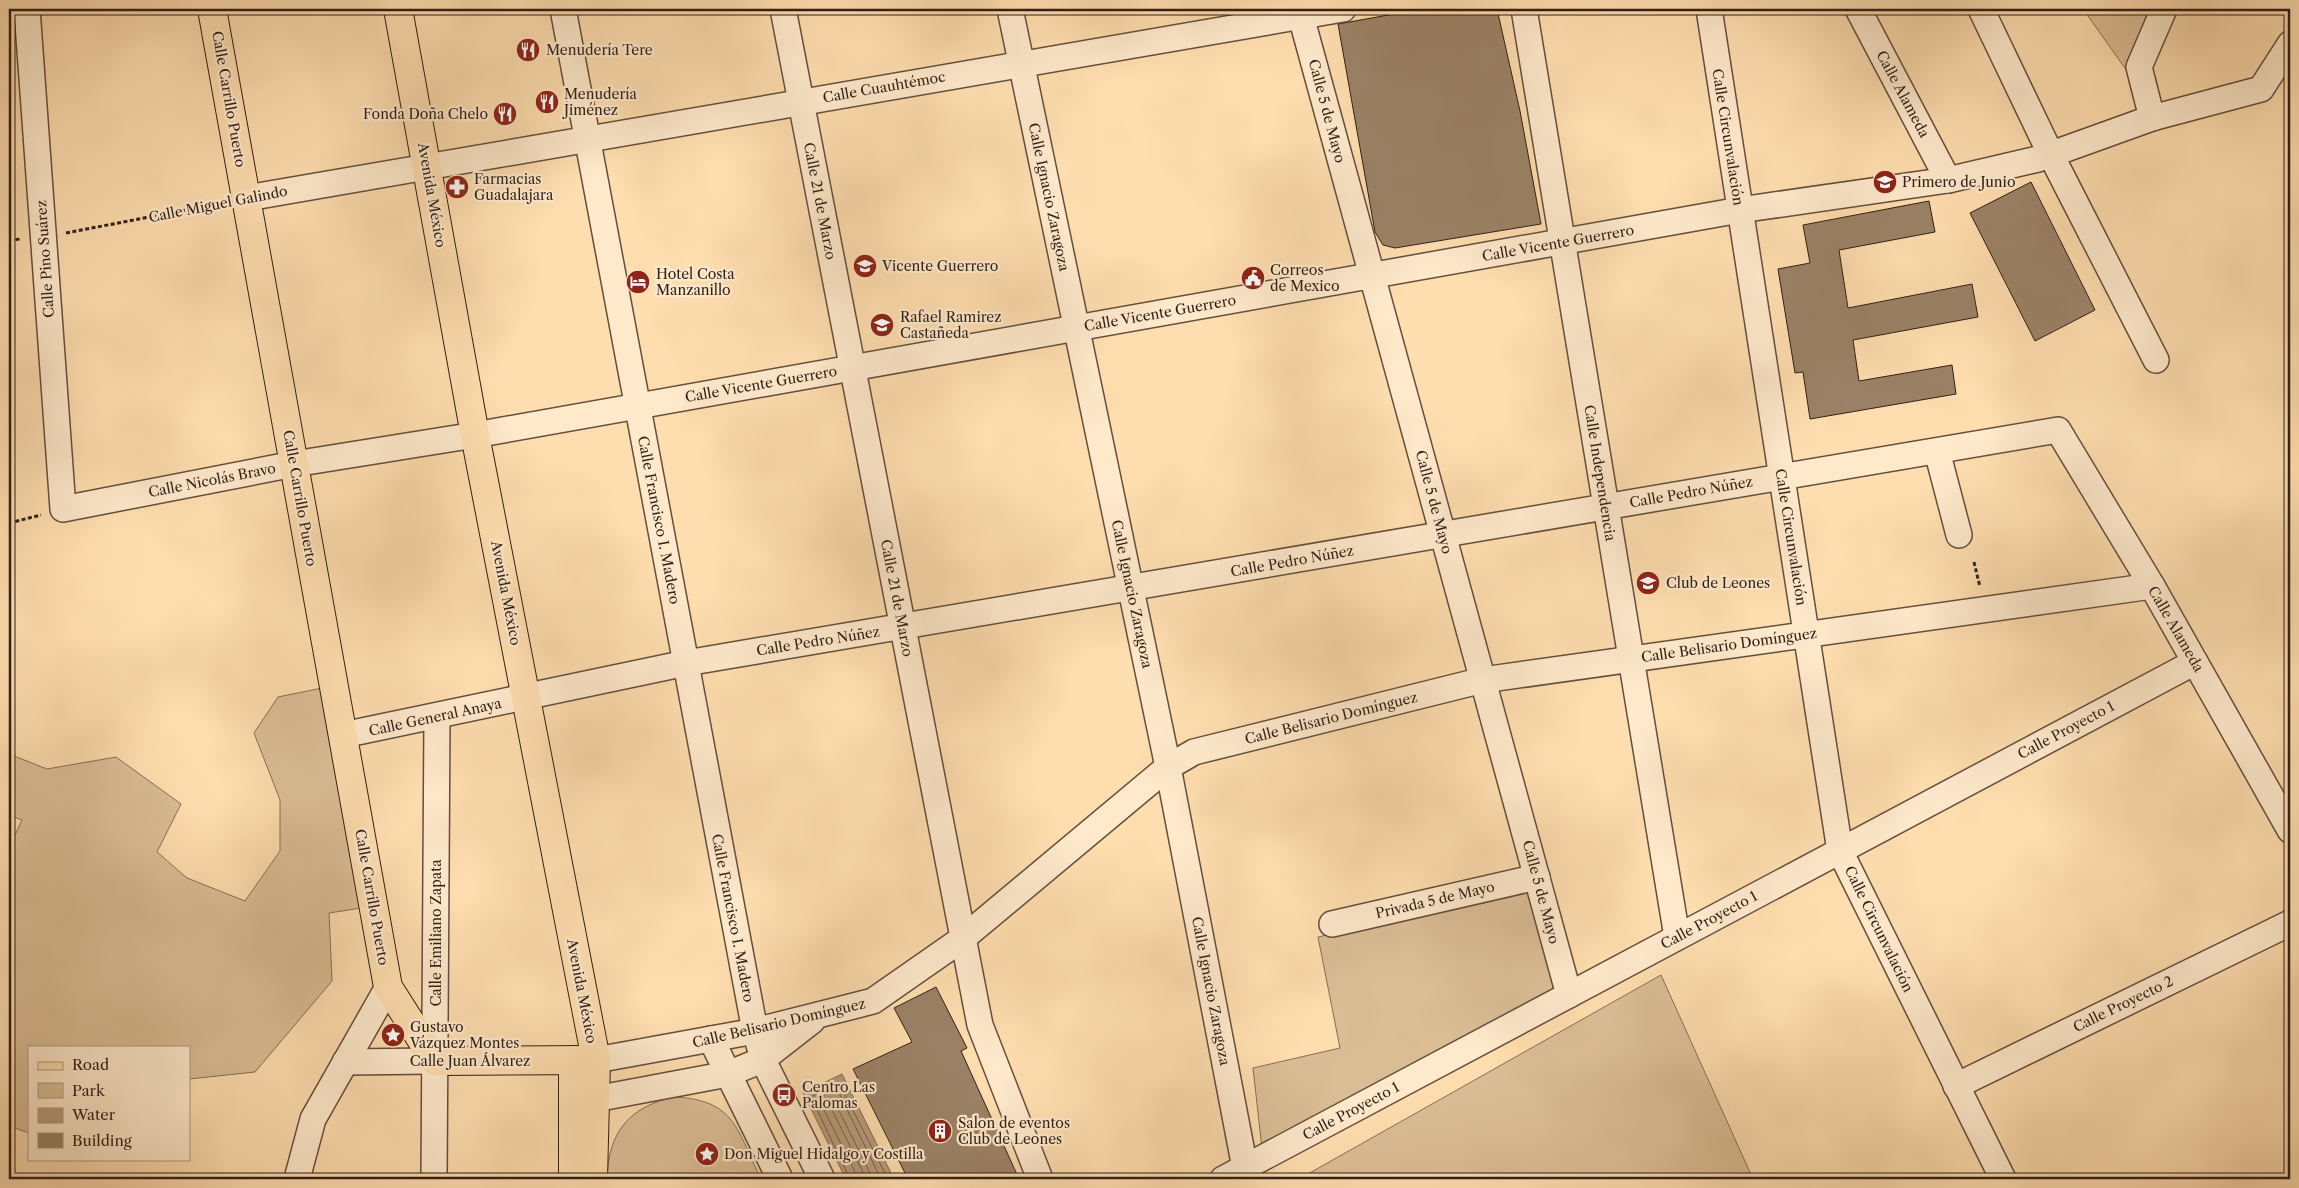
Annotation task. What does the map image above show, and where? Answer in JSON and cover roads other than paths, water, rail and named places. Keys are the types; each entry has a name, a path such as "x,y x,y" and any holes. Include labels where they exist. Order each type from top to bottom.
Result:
{"main road":[{"name":"Calle Carrillo Puerto","path":"212,9 388,987 435,1061"},
{"name":"Avenida México","path":"398,9 475,435 527,698 584,1060 595,1099 593,1179"},
{"name":"Avenida México","path":"573,1179 584,1060"},
{"name":"Calle Juan Álvarez","path":"435,1061 584,1060"}],"street":[{"name":"Calle Pino Suárez","path":"27,9 64,509"},
{"name":"Calle Francisco I. Madero","path":"564,9 754,1031 762,1060 822,1179"},
{"name":"Calle 21 de Marzo","path":"783,9 980,1025 1040,1179"},
{"name":"Calle Ignacio Zaragoza","path":"1010,9 1168,767 1247,1173"},
{"name":"Calle Cuauhtémoc","path":"426,165 1021,64 1300,12 1343,9"},
{"name":"Calle Independencia","path":"1524,9 1677,937"},
{"name":"Calle Circunvalación","path":"1709,9 1840,851 2003,1179"},
{"name":"Calle Alameda","path":"1858,9 1948,180"},
{"path":"1981,9 2051,155 2156,360"},
{"path":"2152,118 2139,67 2164,9"},
{"name":"Calle 5 de Mayo","path":"1300,12 1569,995"},
{"name":"Calle Vicente Guerrero","path":"475,435 1740,210 1948,180 2051,155 2152,118 2261,89 2290,44"},
{"name":"Calle Miguel Galindo","path":"247,198 426,165"},
{"name":"Calle Alameda","path":"2058,430 2152,586 2290,830"},
{"name":"Calle Pedro Núñez","path":"527,698 686,663 2058,430"},
{"name":"Calle Nicolás Bravo","path":"64,509 294,464 475,435"},
{"path":"1937,451 1959,536"},
{"name":"Calle Belisario Domínguez","path":"584,1060 754,1031 873,1001 962,939 1168,767 1194,752 1483,680 2152,586"},
{"name":"Calle Proyecto 1","path":"1223,1179 1247,1173 1569,995 2195,662"},
{"name":"Calle General Anaya","path":"343,735 527,698"},
{"name":"Calle Emiliano Zapata","path":"434,1179 437,716"},
{"name":"Privada 5 de Mayo","path":"1332,924 1537,877"},
{"name":"Calle Proyecto 2","path":"1956,1086 2290,923"},
{"path":"297,1179 313,1119 388,987"},
{"path":"595,1099 728,1074 762,1060 818,1016"},
{"path":"711,1039 780,1179"},
{"name":"Calle Juan Álvarez","path":"344,1062 435,1061"}],"water":[{"path":"842,1074 894,1179 846,1179 803,1093"}],"place":[{"name":"Menudería Tere","path":"528,50"},
{"name":"Menudería Jiménez","path":"547,102"},
{"name":"Fonda Doña Chelo","path":"505,114"},
{"name":"Primero de Junio","path":"1885,182"},
{"name":"Farmacias Guadalajara","path":"457,187"},
{"name":"Vicente Guerrero","path":"865,266"},
{"name":"Correos de Mexico","path":"1253,278"},
{"name":"Hotel Costa Manzanillo","path":"638,282"},
{"name":"Rafael Ramirez Castañeda","path":"882,325"},
{"name":"Club de Leones","path":"1648,583"},
{"name":"Gustavo Vázquez Montes","path":"393,1035"},
{"name":"Centro Las Palomas","path":"784,1095"},
{"name":"Salon de eventos Club de Leones","path":"940,1131"},
{"name":"Don Miguel Hidalgo y Costilla","path":"707,1154"}]}
